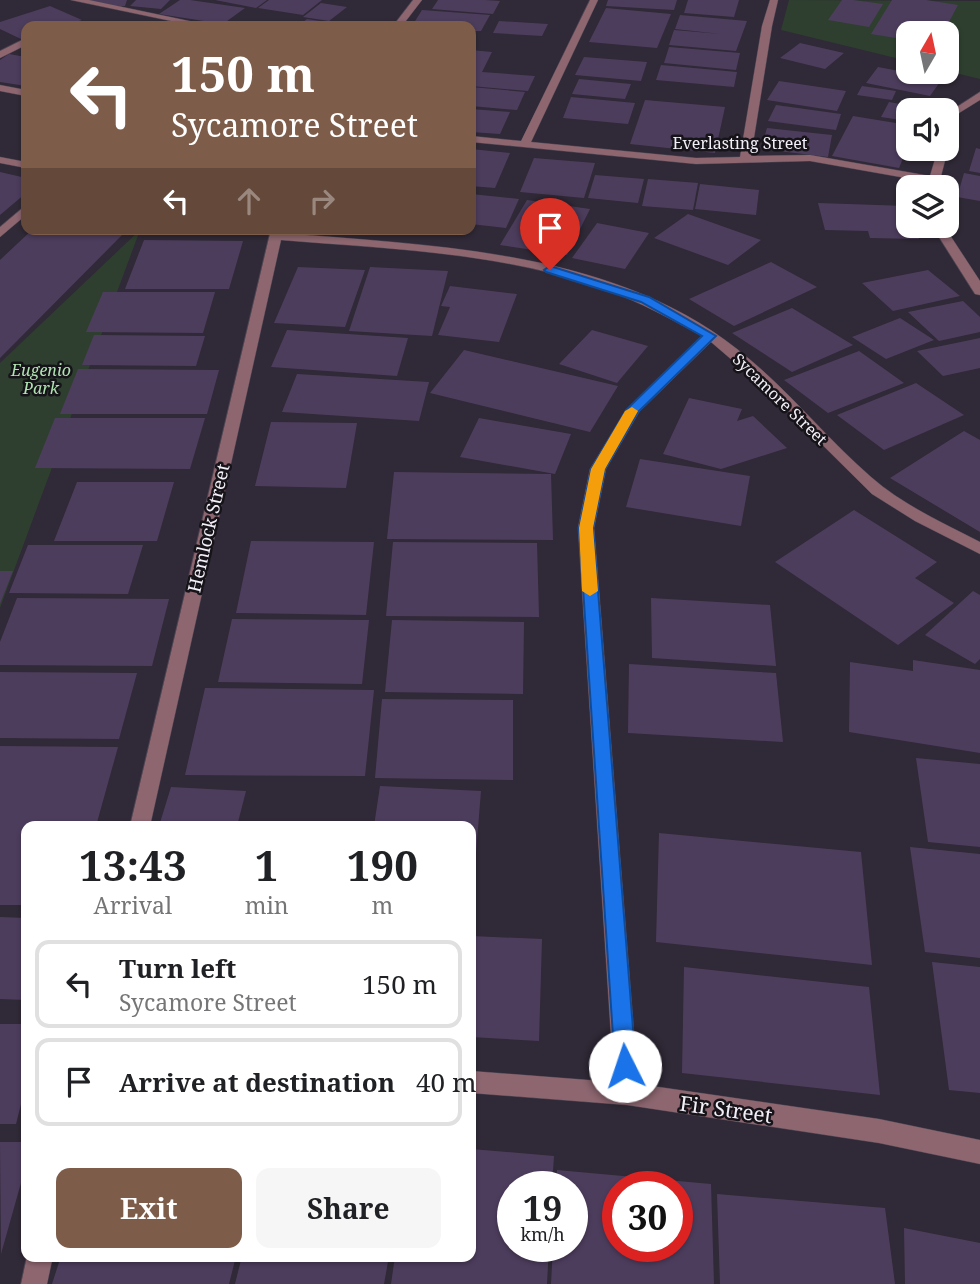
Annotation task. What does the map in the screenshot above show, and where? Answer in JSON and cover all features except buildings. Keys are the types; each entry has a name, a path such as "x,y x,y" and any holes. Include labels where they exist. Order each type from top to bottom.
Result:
{"street":[{"path":"75,0 182,21"},
{"path":"401,21 418,0"},
{"path":"524,145 594,0"},
{"path":"745,162 767,26 774,0"},
{"path":"0,55 21,44"},
{"path":"0,88 21,92"},
{"path":"959,109 980,95"},
{"name":"Everlasting Street","path":"476,140 677,160 745,162 810,158 934,180 940,161"},
{"path":"0,160 21,164"},
{"path":"0,233 21,214"},
{"name":"Hemlock Street","path":"141,821 276,235"},
{"name":"Sycamore Street","path":"293,235 481,257 550,270 645,300 710,336 738,356 869,484 980,549"},
{"path":"946,238 979,289"},
{"path":"627,1094 586,528 598,469 633,410 710,336"},
{"name":"Fir Street","path":"476,1082 627,1094 879,1131 980,1152"},
{"path":"34,1284 39,1262"}],"green space":[{"path":"789,0 980,1 980,79 959,74 959,21 896,21 896,58 781,30"},
{"name":"Eugenio Park","path":"135,235 138,235 0,608 0,363"}],"slow traffic":[{"path":"590,591 586,528 598,469 632,411"}],"route":[{"path":"550,270 645,300 710,336 633,410 598,469 586,528 625,1066"}]}
